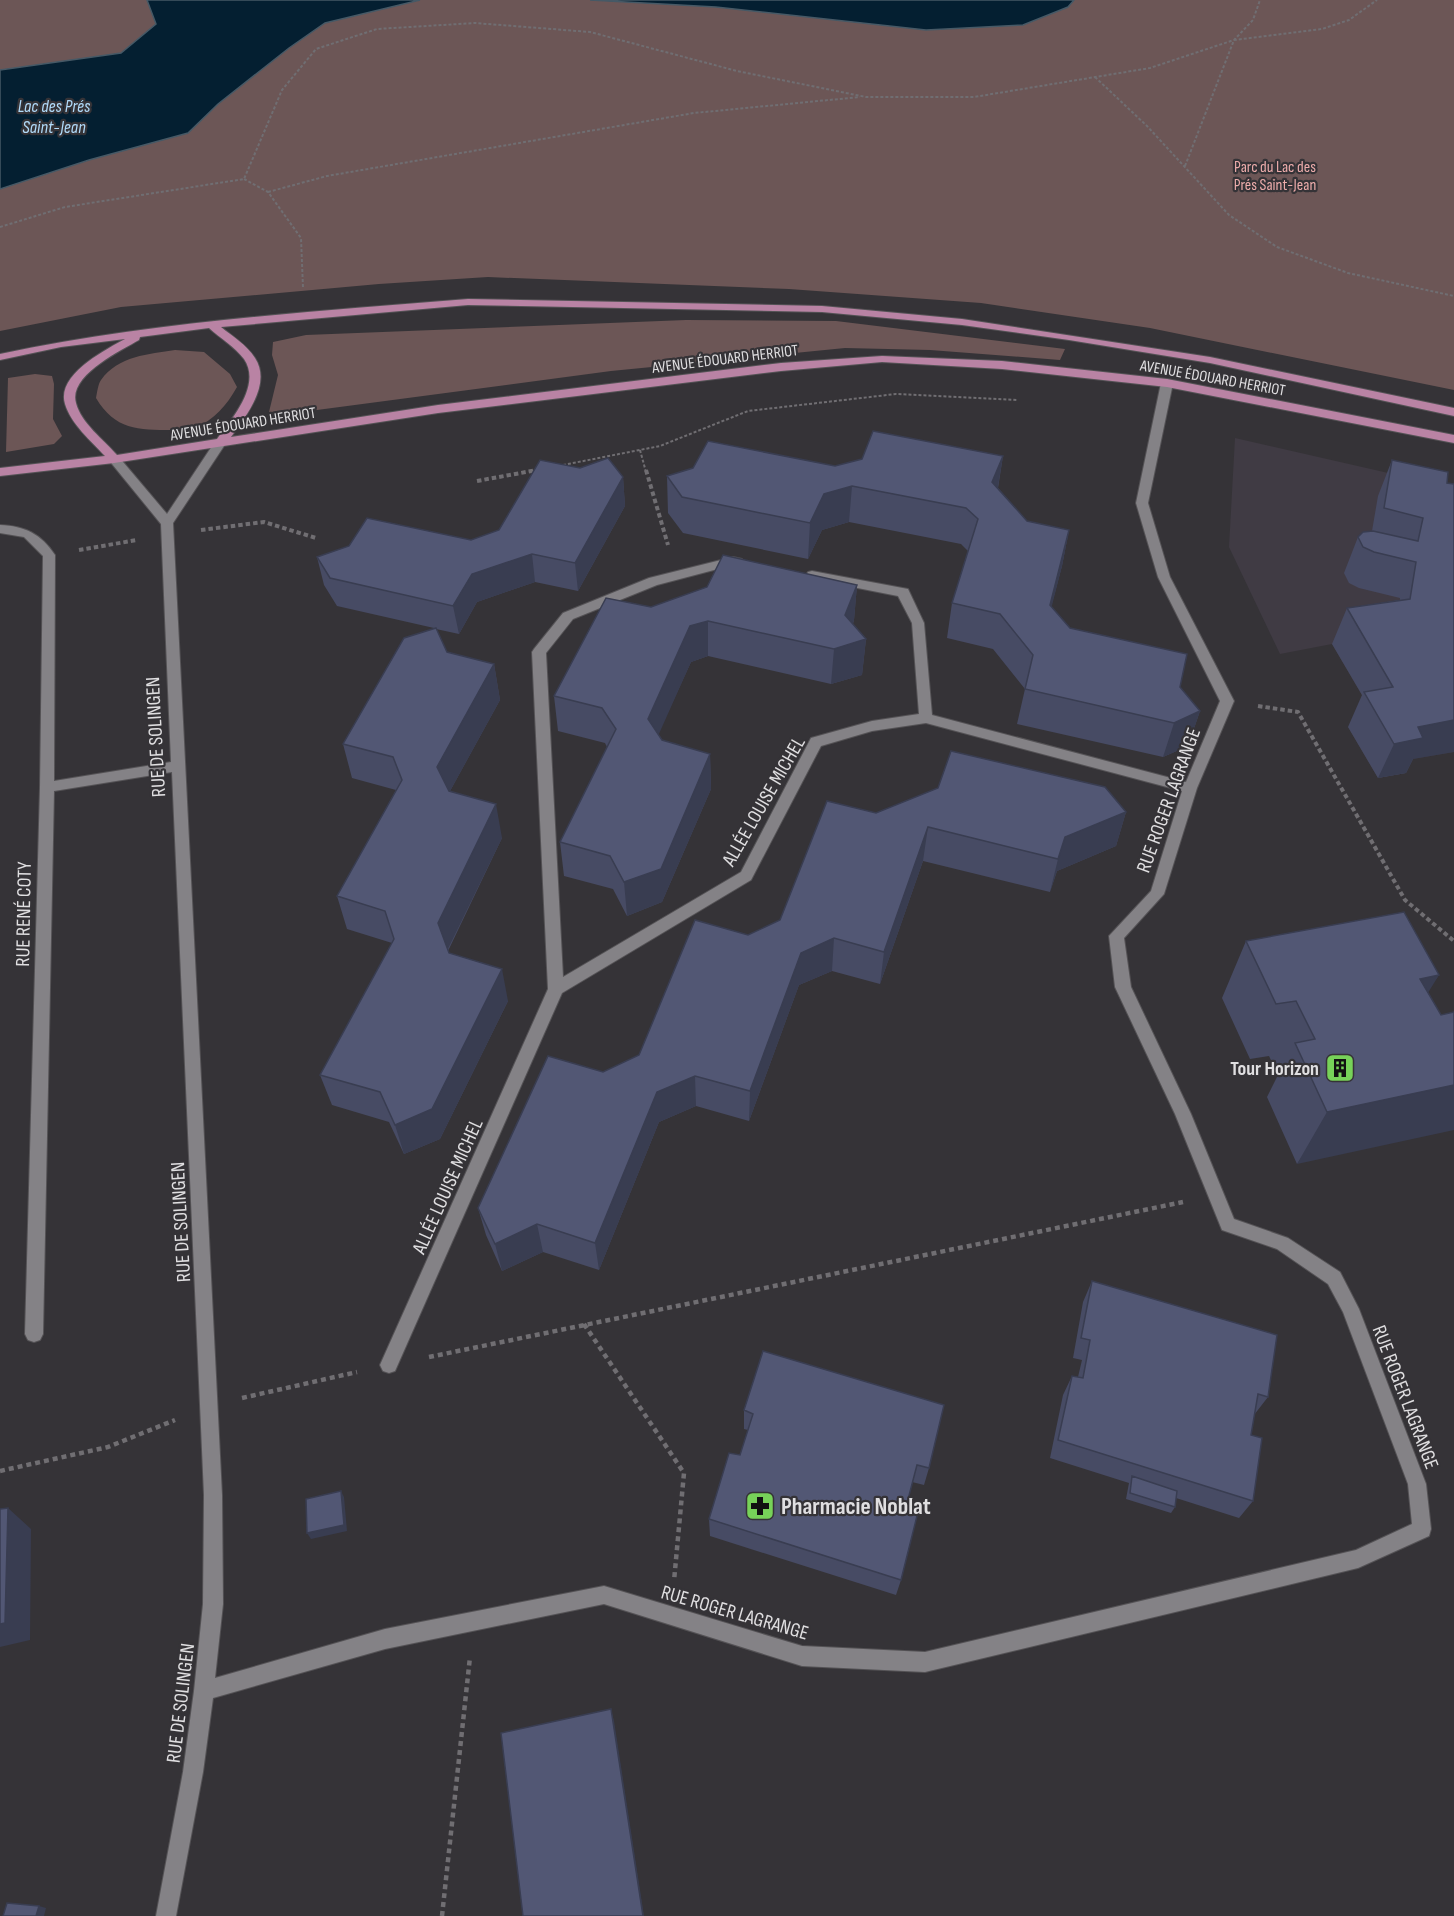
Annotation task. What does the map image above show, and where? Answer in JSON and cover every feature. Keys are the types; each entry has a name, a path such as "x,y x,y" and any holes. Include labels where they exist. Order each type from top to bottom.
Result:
{"main road":[{"name":"AVENUE ÉDOUARD HERRIOT","path":"0,357 61,344 212,324 468,302 822,309 962,322 1070,337 1210,360 1454,412"},
{"path":"212,324 250,360 254,372 254,388 245,407 220,443"},
{"path":"114,459 69,402 70,388 83,372 102,356 143,333"},
{"name":"AVENUE ÉDOUARD HERRIOT","path":"0,472 114,459 450,407 782,367 882,359 1002,364 1167,383 1454,439"}],"street":[{"path":"1167,383 1142,503 1164,577 1227,701"},
{"path":"114,459 167,523 220,443"},
{"name":"RUE DE SOLINGEN","path":"166,1916 189,1795 204,1691 213,1604 210,1406 167,523"},
{"name":"RUE RENÉ COTY","path":"0,529 18,530 37,538 49,555 47,788 34,1334"},
{"name":"ALLÉE LOUISE MICHEL","path":"389,1365 556,989 539,652 568,616 653,581 733,561 756,565"},
{"path":"801,573 903,592 918,623 926,718 1190,788"},
{"name":"RUE ROGER LAGRANGE","path":"204,1691 385,1639 604,1595 802,1656 925,1662 1358,1559 1422,1529 1417,1484 1350,1309 1334,1278 1282,1243 1228,1225 1183,1114 1123,987 1116,936 1157,894 1190,788 1227,701"},
{"name":"ALLÉE LOUISE MICHEL","path":"556,989 746,876 816,742 872,726 926,718"},
{"path":"47,788 178,766"}],"path":[{"path":"1185,166 1234,40 1253,20 1260,0"},
{"path":"268,192 327,176 694,113 866,97 974,97 1150,68 1234,40 1322,29 1348,21 1377,0"},
{"path":"244,179 282,90 316,49 377,29 475,23 590,32 737,71 866,97"},
{"path":"1095,76 1147,126 1229,215 1277,247 1348,273 1454,296"},
{"path":"0,227 65,207 244,179 268,192 301,238 304,293"},
{"path":"553,467 660,446 748,411 896,394 1023,401"},
{"path":"640,450 676,575"},
{"path":"477,481 542,469"},
{"path":"1227,701 1298,712 1405,900 1454,941"},
{"path":"0,1471 108,1447 210,1406 389,1365 1019,1234 1216,1196"},
{"path":"584,1324 684,1473 670,1616"},
{"path":"442,1916 474,1621"}],"shaded area":[{"path":"1235,438 1454,488 1454,752 1401,761 1406,773 1378,778 1348,727 1377,721 1332,644 1280,654 1229,547"}],"green space":[{"name":"Parc du Lac des Prés Saint-Jean","path":"0,0 1454,0 1454,390 1150,328 981,303 789,289 488,277 379,284 121,307 0,331"},
{"path":"686,320 836,321 1065,349 1060,360 930,350 845,348 611,371 317,410 269,412 278,375 272,355 273,342 306,335"},
{"path":"175,350 204,352 230,374 237,387 229,400 214,416 192,429 148,430 119,422 103,409 96,398 100,382 108,372 125,361"},
{"path":"35,374 52,376 54,384 53,419 62,436 54,444 6,452 8,378"}],"water":[{"name":"Lac des Prés Saint-Jean","path":"147,0 420,0 325,23 218,104 188,133 89,160 0,189 0,70 121,53 156,24"},
{"path":"590,0 1074,0 1068,7 1023,25 926,30 716,7"}],"building":[{"path":"873,431 1003,456 992,482 1027,521 1069,530 1050,605 1070,628 1187,654 1180,687 1200,711 1174,723 1025,689 1033,655 1000,614 952,603 978,519 966,508 852,486 824,494 810,523 682,497 667,476 693,468 708,441 835,466 862,459"},
{"path":"608,458 623,477 575,563 532,554 472,574 453,606 330,578 317,557 349,546 367,518 471,540 499,530 540,460 580,468"},
{"path":"1392,460 1448,472 1447,483 1454,484 1454,720 1418,727 1423,738 1394,744 1364,692 1393,687 1347,608 1410,599 1416,562 1374,552 1363,547 1358,537 1363,532 1373,531 1418,541 1423,518 1384,508"},
{"path":"723,555 857,585 845,615 866,639 834,649 708,621 690,626 648,719 662,740 710,754 661,869 624,882 610,856 560,842 616,729 602,708 554,696 606,598 651,607 707,587"},
{"path":"436,628 447,652 494,664 437,767 449,791 496,804 438,923 449,953 502,969 432,1109 395,1125 380,1092 320,1075 394,939 385,911 337,896 402,780 393,757 343,744 404,638"},
{"path":"951,751 1105,787 1126,812 1065,837 1058,859 928,827 884,952 834,938 801,953 750,1091 695,1076 657,1092 595,1243 537,1224 495,1244 478,1208 548,1056 603,1072 639,1055 695,920 748,935 780,920 827,801 876,813 938,788"},
{"path":"1404,912 1439,975 1420,979 1441,1015 1454,1012 1454,1085 1327,1112 1295,1043 1315,1039 1296,1001 1276,1004 1246,941"},
{"path":"1092,1281 1277,1335 1268,1397 1258,1394 1251,1435 1262,1438 1253,1501 1058,1440 1072,1376 1083,1378 1090,1340 1081,1338"},
{"path":"763,1351 944,1405 929,1468 917,1465 906,1507 918,1512 901,1580 709,1519 729,1453 740,1455 753,1414 744,1410"},
{"path":"1132,1476 1177,1491 1175,1507 1130,1493"},
{"path":"341,1491 344,1525 307,1533 306,1499"},
{"path":"8,1508 5,1623 0,1624 0,1509"},
{"path":"611,1709 643,1916 523,1916 501,1733"},
{"path":"7,1903 39,1906 36,1916 3,1916"}],"place":[{"name":"Tour Horizon","path":"1340,1068"},
{"name":"Pharmacie Noblat","path":"760,1506"}]}
